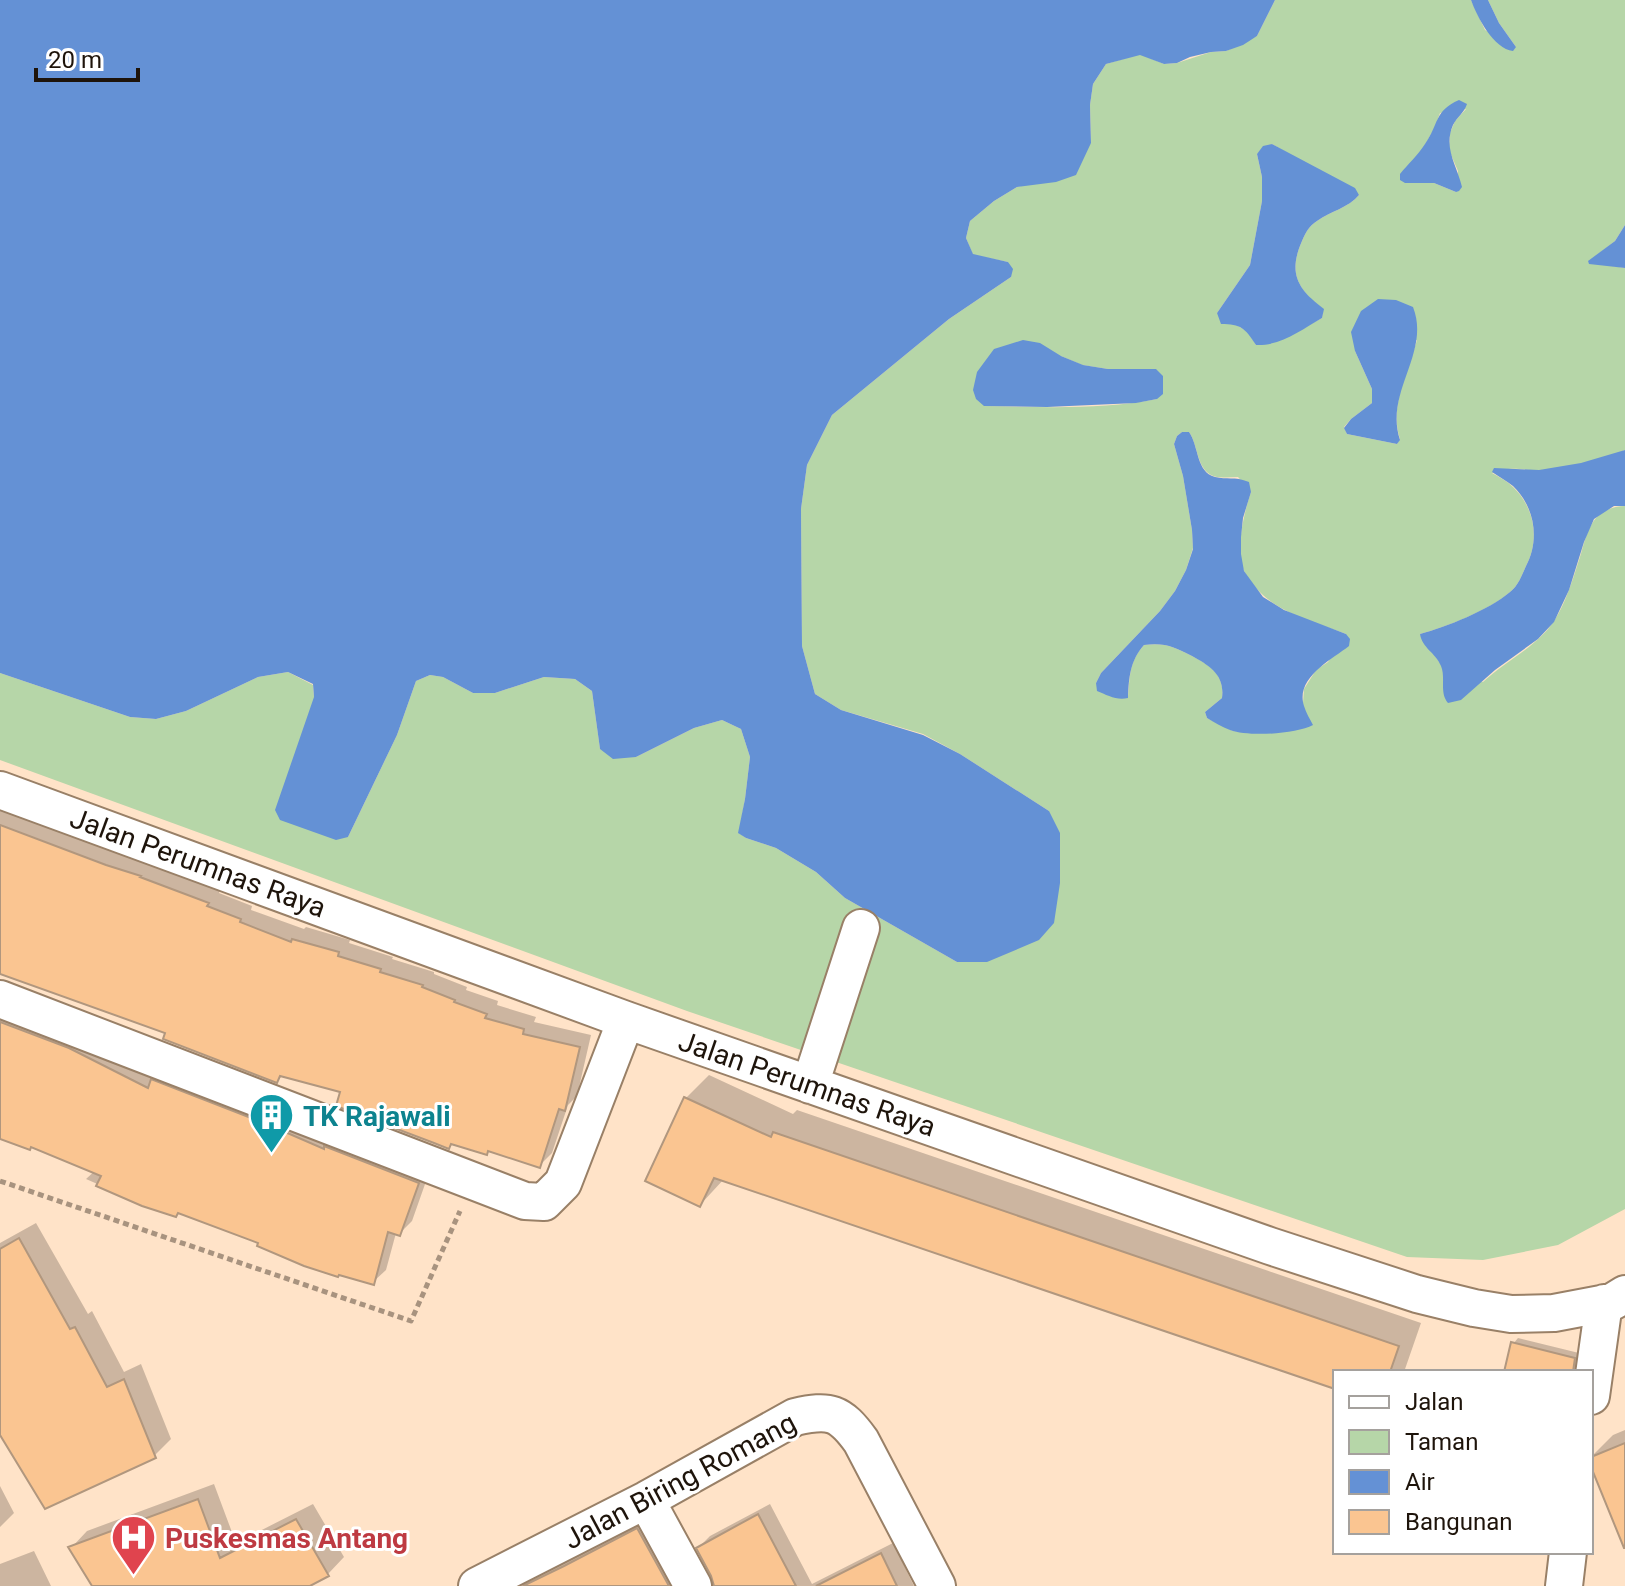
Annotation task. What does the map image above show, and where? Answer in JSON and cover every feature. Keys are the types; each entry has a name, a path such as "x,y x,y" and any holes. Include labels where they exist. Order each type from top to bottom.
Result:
{"street":[{"name":"Jalan Perumnas Raya","path":"0,790 626,1020 1270,1246 1417,1294 1511,1314 1554,1313 1615,1299"},
{"path":"810,1085 861,928"},
{"path":"0,999 525,1201 544,1202 563,1183 626,1020"},
{"path":"1593,1388 1615,1299"},
{"name":"Jalan Biring Romang","path":"477,1586 646,1500 795,1417 818,1412 832,1413 848,1422 861,1441 937,1586"},
{"path":"646,1500 693,1586"},
{"path":"1564,1586 1568,1554"}],"path":[{"path":"0,1181 411,1321 473,1181"}],"green space":[{"path":"1275,0 1471,0 1485,30 1516,47 1488,0 1625,0 1625,225 1615,241 1588,262 1625,268 1625,450 1570,467 1509,469 1492,473 1513,487 1530,514 1533,546 1523,573 1513,590 1491,605 1420,634 1442,666 1483,682 1547,630 1565,600 1593,522 1607,510 1625,506 1625,1209 1558,1245 1483,1260 1407,1257 687,1011 0,760 0,673 130,717 156,719 186,711 258,677 288,672 313,685 348,837 397,735 416,681 430,675 443,677 473,693 495,693 544,677 575,679 592,691 600,749 636,757 694,728 722,720 741,729 750,757 739,833 776,848 816,872 845,898 957,962 1049,811 923,734 841,710 815,694 802,646 801,509 807,465 832,415 949,319 1011,277 1008,262 973,255 966,238 970,221 994,201 1017,187 1034,183 1091,143 1093,84 1106,64 1140,54 1164,64 1177,63 1211,52 1226,51 1257,36","holes":["1466,109 1455,121 1450,133 1449,150 1458,171 1456,192 1434,183 1415,183 1425,145 1440,113","1272,144 1359,195 1312,225 1298,252 1298,280 1323,309 1322,318 1256,345 1248,332 1217,313 1250,265 1262,201 1262,177 1257,154","1417,340 1398,402 1400,439 1397,444 1347,434 1344,427 1372,403 1372,389 1355,351","1061,356 1082,365 1108,369 1156,369 1157,399 1093,406 984,406","1189,432 1205,470 1217,477 1238,477 1251,492 1243,520 1240,552 1244,571 1256,588 1291,613 1346,634 1328,662 1316,670 1304,689 1303,703 1282,732 1233,731 1207,718 1205,712 1222,698 1219,677 1205,664 1169,646 1144,645 1139,651 1133,663 1128,697 1096,683 1101,673 1160,611 1186,570 1193,548 1192,530 1174,444 1177,436"]}],"water":[{"path":"0,0 1275,0 1257,36 1243,45 1177,63 1164,64 1140,55 1106,64 1093,84 1091,143 1076,175 1056,182 1017,187 970,221 966,238 973,254 1008,262 1013,269 1011,277 949,319 832,415 807,465 801,509 802,646 815,694 841,710 923,735 960,754 1049,811 1060,833 1060,883 1054,923 1039,940 987,962 957,962 845,898 816,872 776,848 738,833 750,757 741,729 722,720 694,728 636,757 613,759 600,749 592,691 575,679 544,677 495,693 473,693 443,677 430,675 416,681 397,735 348,837 336,840 280,820 275,810 314,697 313,684 288,672 258,677 186,711 156,719 130,717 0,673"},
{"path":"1471,0 1488,0 1516,47 1513,51 1499,45 1493,38"},
{"path":"1459,100 1467,104 1453,125 1449,141 1462,187 1456,192 1434,183 1405,183 1400,180 1400,174 1425,144 1441,113"},
{"path":"1272,144 1355,188 1359,195 1312,225 1298,252 1298,280 1307,294 1324,309 1322,318 1282,340 1256,345 1242,328 1221,324 1217,313 1250,265 1262,201 1262,177 1257,154 1263,146"},
{"path":"1625,225 1625,268 1589,264 1588,261 1615,241"},
{"path":"1378,299 1396,300 1413,307 1417,324 1413,357 1398,405 1400,440 1397,444 1347,434 1344,428 1372,403 1372,389 1355,351 1351,332 1361,311"},
{"path":"1023,340 1040,343 1083,365 1108,369 1156,369 1163,376 1163,394 1157,399 1136,403 984,406 976,399 973,390 977,372 994,349"},
{"path":"1182,432 1189,432 1201,464 1209,474 1249,482 1251,492 1243,518 1241,554 1244,571 1263,597 1284,610 1346,634 1350,639 1349,646 1316,671 1305,687 1304,706 1313,725 1296,731 1260,734 1238,732 1218,724 1207,718 1205,712 1222,698 1219,677 1199,660 1163,645 1144,645 1139,651 1131,670 1128,698 1116,698 1097,691 1096,683 1101,673 1175,591 1193,549 1183,476 1174,444"},
{"path":"1625,450 1625,506 1614,506 1594,519 1554,622 1538,639 1495,670 1461,700 1448,703 1441,666 1423,643 1420,634 1467,617 1510,592 1521,577 1533,545 1533,524 1526,504 1513,486 1492,472 1494,468 1539,470 1581,463"}],"building":[{"path":"0,825 209,903 207,906 241,919 240,922 291,942 292,939 339,952 338,956 423,985 454,1002 487,1014 485,1018 524,1029 523,1034 580,1047 565,1111 559,1109 540,1168 488,1151 487,1155 451,1144 449,1149 336,1106 340,1092 280,1076 277,1083 163,1039 165,1033 0,974"},
{"path":"0,1022 69,1048 148,1088 151,1079 324,1149 324,1146 419,1183 400,1236 388,1232 374,1285 304,1266 257,1246 258,1243 178,1213 176,1217 142,1206 96,1186 101,1176 31,1147 30,1150 0,1139"},
{"path":"684,1097 771,1137 773,1132 1399,1346 1391,1370 1333,1370 1333,1388 714,1178 700,1207 645,1181"},
{"path":"19,1238 70,1329 75,1327 107,1387 124,1379 156,1458 45,1509 0,1435 0,1249"},
{"path":"1511,1342 1575,1358 1573,1370 1504,1370"},
{"path":"1625,1443 1625,1548 1593,1472 1593,1456"},
{"path":"198,1499 220,1558 296,1519 329,1576 310,1586 92,1586 68,1547"},
{"path":"758,1514 796,1586 714,1586 696,1548"},
{"path":"637,1528 669,1586 523,1586 564,1566"},
{"path":"881,1553 897,1586 816,1586"}],"place":[{"name":"TK Rajawali","path":"272,1155"},
{"name":"Puskesmas Antang","path":"134,1577"}]}
